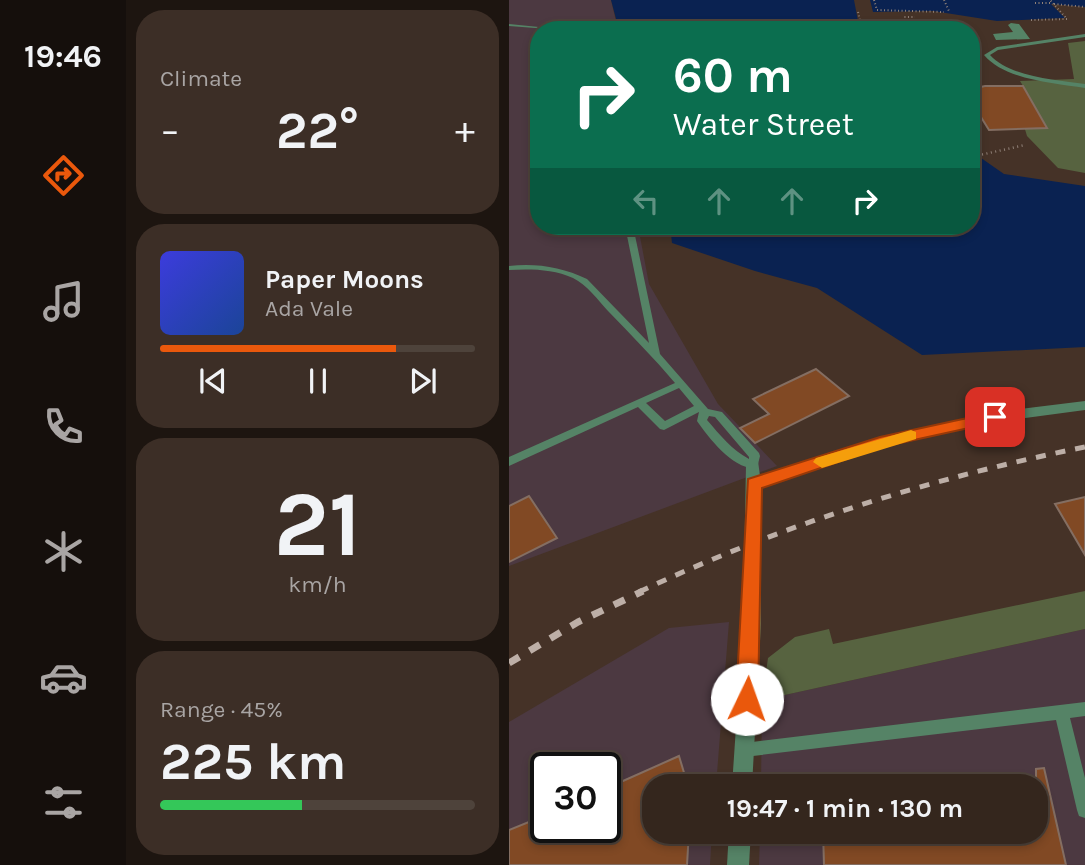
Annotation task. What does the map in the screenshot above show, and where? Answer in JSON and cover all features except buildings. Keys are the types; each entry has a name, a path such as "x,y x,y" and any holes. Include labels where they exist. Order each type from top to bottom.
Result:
{"street":[{"path":"1011,25 1017,25 1028,38 998,39 995,35 1018,34 1011,25"},
{"path":"754,484 880,442 995,417 1085,405"},
{"path":"743,774 752,623 753,465"},
{"path":"738,865 739,844"}],"lane":[{"path":"509,25 530,27"},
{"path":"1085,36 997,49 987,55 995,64 1027,75 1085,86"},
{"path":"631,235 657,356"},
{"path":"509,268 570,273 591,287 703,409 718,414 755,456 753,465 737,460 723,445 702,421 703,409"},
{"path":"509,462 681,384"},
{"path":"639,402 664,426 703,409"},
{"path":"744,750 1085,709"},
{"path":"1061,712 1085,810"}],"path":[{"path":"874,0 877,10 944,12"},
{"path":"944,0 949,11"},
{"path":"1035,3 1084,6"},
{"path":"1026,20 1067,19 1052,3"},
{"path":"858,12 860,21 903,20 904,17 915,17"},
{"path":"1030,12 1037,19"},
{"path":"980,155 1025,145"}],"shaded area":[{"path":"509,0 611,0 616,21 530,21 530,235 640,235 649,284 718,404 777,466 509,566"},
{"path":"729,622 717,774 642,774 642,844 711,844 710,865 509,865 509,722 669,628"},
{"path":"1085,629 1085,865 759,865 760,844 1048,844 1048,774 761,774 762,700"}],"green space":[{"path":"1085,41 1085,173 1058,168 1027,136 1024,126 1032,101 1020,81 1074,79 1068,43"},
{"path":"1085,591 1085,629 762,700 768,658 795,637 829,629 833,644"}],"water":[{"path":"611,0 854,0 858,21 617,21"},
{"path":"870,0 1085,0 1085,7 1051,4 1065,18 997,21 933,11 873,12"},
{"path":"980,157 1004,174 1085,186 1085,347 922,355 817,288 755,271 672,243 671,235 980,235"}],"railway":[{"path":"639,592 747,545 857,506 970,473 1085,447"},
{"path":"509,663 578,622 643,591"}],"slow traffic":[{"path":"822,462 880,442 911,435"}],"route":[{"path":"747,699 752,623 754,484 880,442 995,417"}]}
